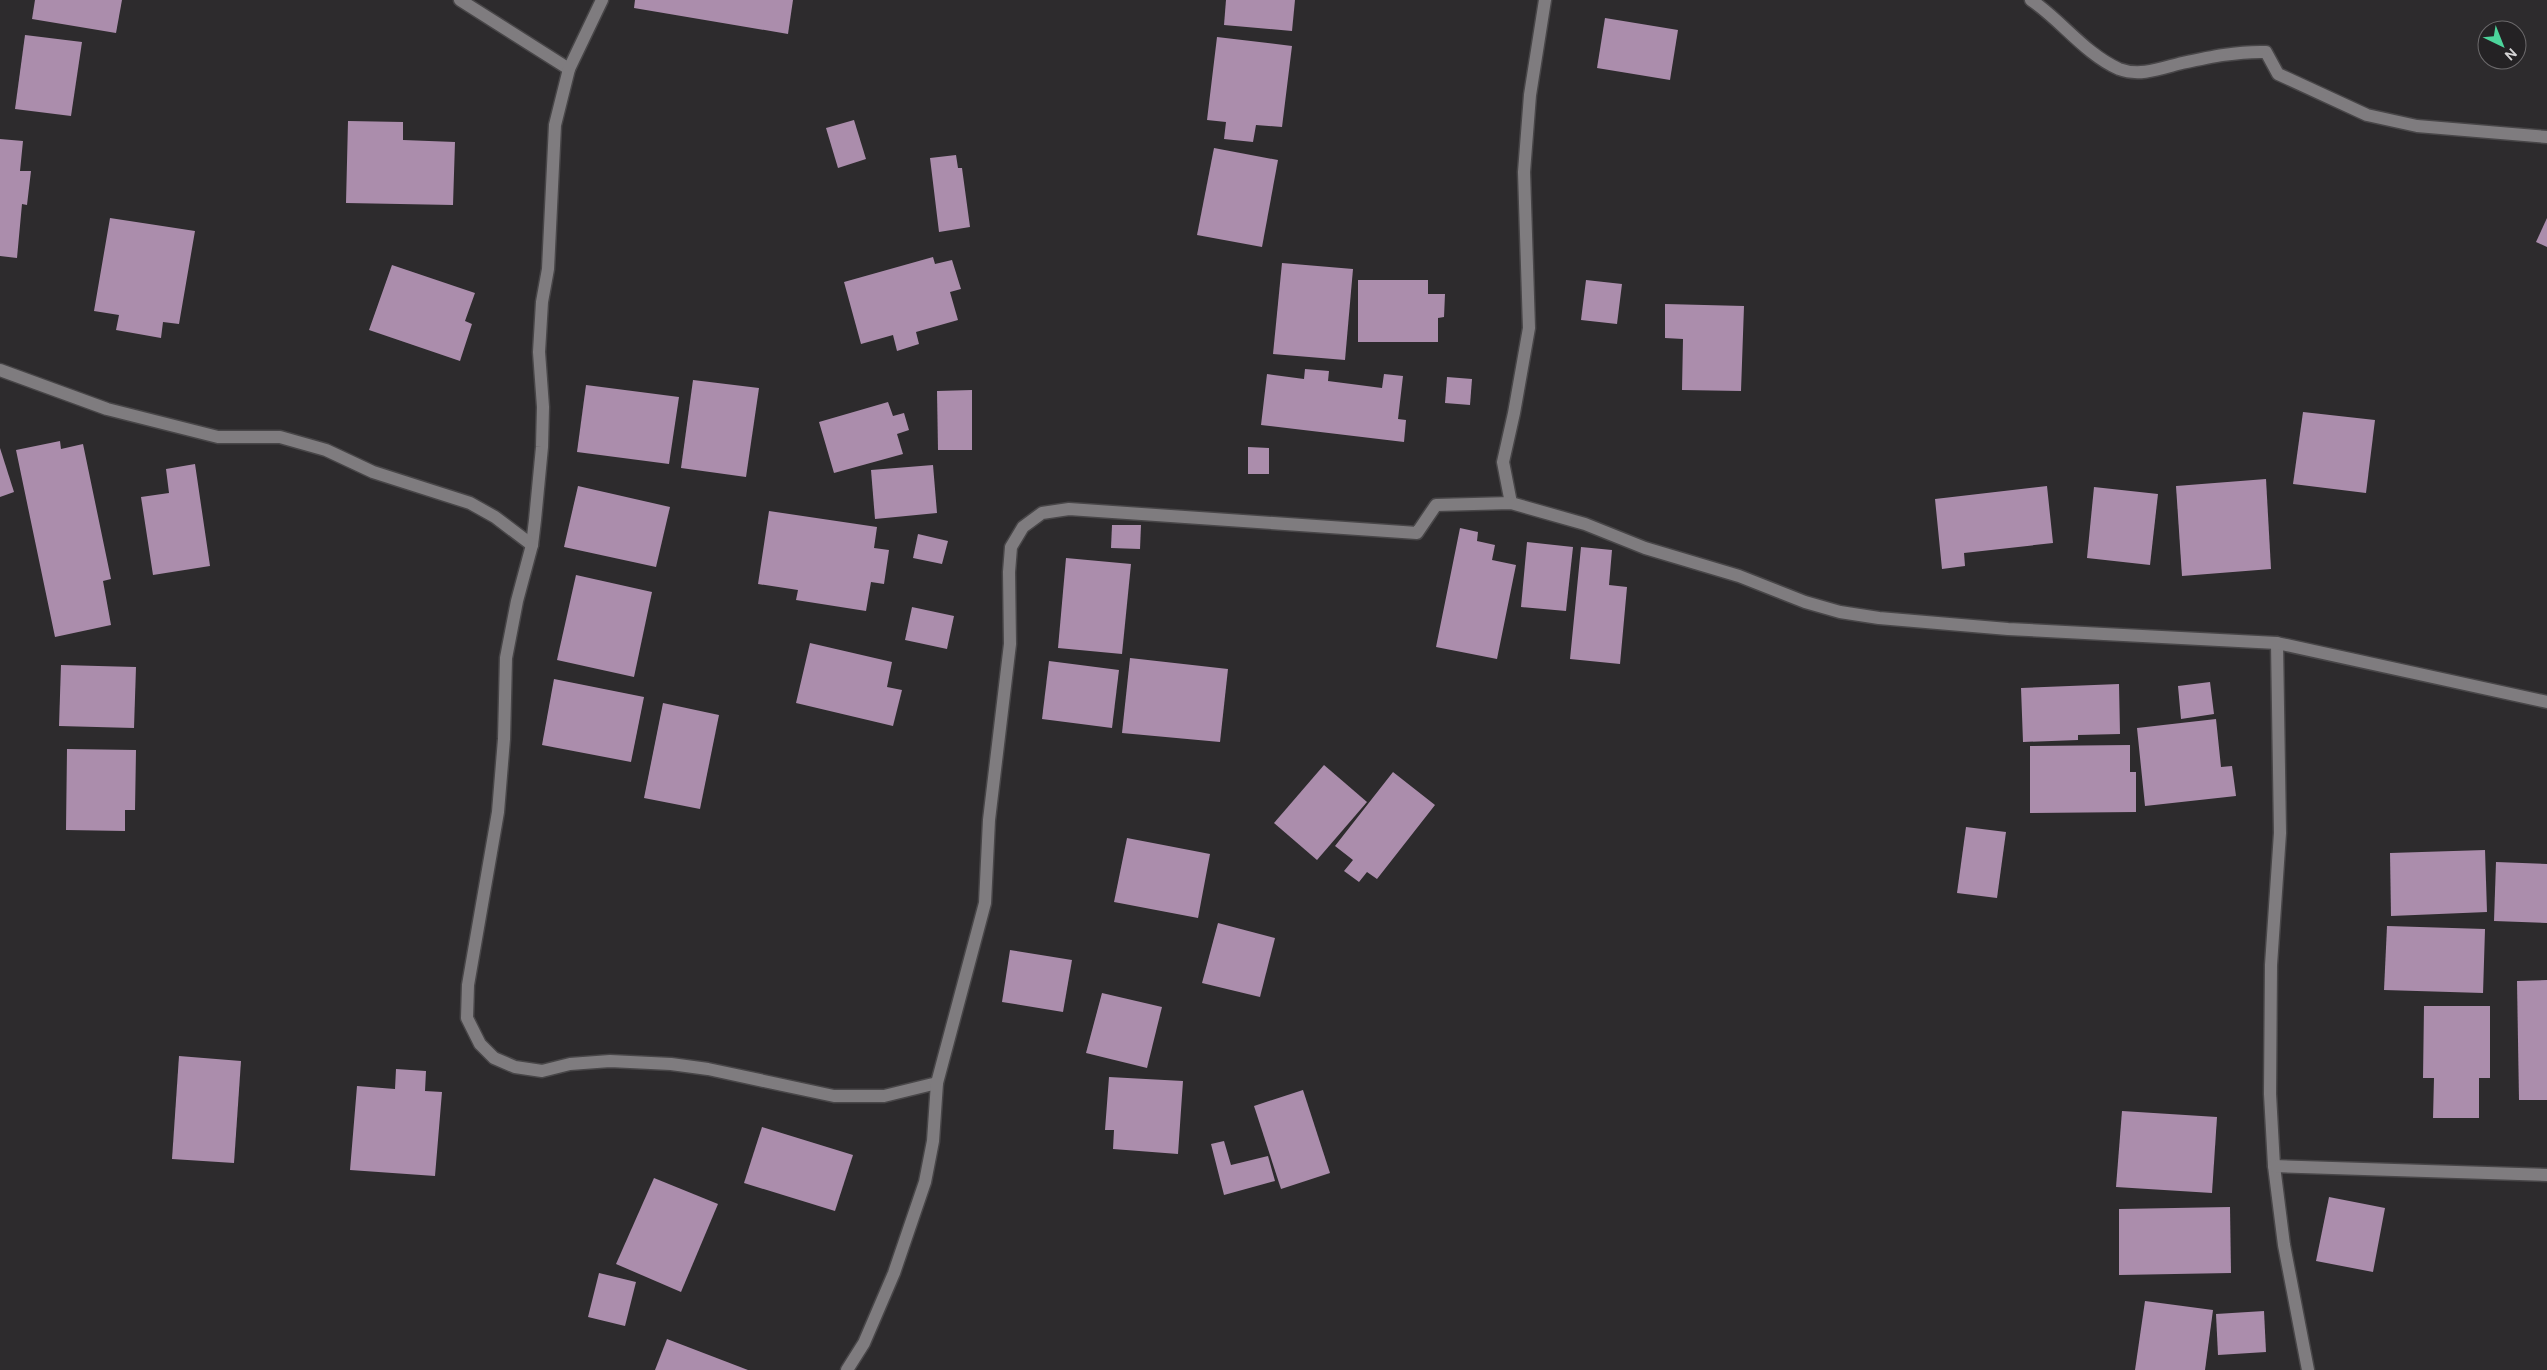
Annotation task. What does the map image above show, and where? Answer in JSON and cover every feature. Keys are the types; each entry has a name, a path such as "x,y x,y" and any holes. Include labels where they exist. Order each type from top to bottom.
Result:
{"street":[{"path":"460,0 569,69"},
{"path":"602,0 569,69 554,125 548,269 542,302 539,352 543,407 542,447 532,545 516,601 506,658 504,739 498,812 468,985 467,1018 480,1044 494,1058 515,1068 542,1071 570,1064 610,1061 671,1064 708,1069 834,1096 884,1096 937,1083"},
{"path":"1511,503 1503,462 1529,328 1524,172 1530,95 1545,0"},
{"path":"2031,0 2050,12 2098,57 2119,69 2138,73 2246,51 2266,52 2278,74 2367,115 2417,126 2547,137"},
{"path":"0,370 107,409 218,437 280,437 326,450 373,472 470,503 495,517 532,545"},
{"path":"847,1370 864,1342 913,1222 925,1182 933,1141 937,1083 985,903 989,820 1010,644 1009,572 1011,547 1023,527 1042,512 1069,509 1416,533 1436,505 1511,503 1585,524 1645,548 1739,576 1805,602 1840,612 1879,618 2008,630 2277,643 2547,702"},
{"path":"2277,643 2280,841 2271,965 2270,1041 2274,1166 2284,1245 2308,1370"},
{"path":"2274,1166 2547,1175"}],"building":[{"path":"35,0 122,0 116,33 32,19"},
{"path":"635,0 793,0 788,34 634,8"},
{"path":"1226,0 1295,0 1292,31 1224,25"},
{"path":"1605,18 1678,30 1670,80 1597,68"},
{"path":"25,35 82,42 71,116 15,109"},
{"path":"1217,37 1292,46 1282,127 1256,125 1253,142 1224,139 1226,122 1207,120"},
{"path":"854,120 866,159 838,168 826,128"},
{"path":"348,121 403,122 403,140 455,142 453,205 346,203"},
{"path":"0,139 23,141 20,171 31,171 27,205 22,204 17,258 0,256"},
{"path":"1214,148 1278,160 1262,247 1197,235"},
{"path":"956,155 958,168 962,168 970,227 939,232 930,158"},
{"path":"110,218 195,231 179,324 163,322 161,338 116,330 119,315 94,311"},
{"path":"2547,218 2547,247 2536,242"},
{"path":"933,257 935,264 952,260 961,289 950,292 958,320 916,332 919,344 897,351 893,335 861,344 844,282"},
{"path":"1282,263 1353,269 1345,360 1273,354"},
{"path":"392,265 475,293 465,321 472,324 460,361 369,330"},
{"path":"1358,280 1428,280 1428,294 1445,294 1444,317 1438,318 1438,342 1358,342"},
{"path":"1586,280 1622,284 1617,324 1581,320"},
{"path":"1665,304 1744,306 1741,391 1682,390 1683,339 1665,338"},
{"path":"1305,369 1329,371 1328,381 1382,388 1384,374 1403,376 1398,419 1406,420 1404,442 1261,425 1267,374 1304,379"},
{"path":"1447,377 1472,379 1470,405 1445,403"},
{"path":"693,380 759,388 746,477 681,468"},
{"path":"586,385 679,397 669,464 577,452"},
{"path":"972,390 972,450 938,450 937,391"},
{"path":"888,402 893,416 904,413 909,430 897,434 903,454 834,473 819,422"},
{"path":"2303,412 2375,420 2366,493 2293,484"},
{"path":"60,441 61,449 83,444 111,579 103,581 111,625 55,637 16,450"},
{"path":"1248,447 1269,448 1269,474 1248,474"},
{"path":"0,448 14,492 0,497"},
{"path":"195,464 210,566 153,575 141,497 169,493 166,469"},
{"path":"933,465 937,513 875,519 871,470"},
{"path":"2266,479 2271,569 2182,576 2176,486"},
{"path":"578,486 670,507 656,567 564,547"},
{"path":"2047,486 2053,543 1964,553 1965,566 1942,569 1935,499"},
{"path":"2094,487 2158,494 2150,565 2087,558"},
{"path":"769,511 877,527 874,548 889,550 884,584 871,582 866,611 796,600 798,590 758,584"},
{"path":"1112,525 1141,525 1140,549 1111,548"},
{"path":"1460,528 1478,532 1477,541 1495,545 1492,560 1516,565 1497,659 1436,647"},
{"path":"918,534 948,541 942,564 913,558"},
{"path":"1527,542 1573,547 1566,611 1521,607"},
{"path":"1581,547 1612,550 1609,585 1627,587 1620,664 1570,659"},
{"path":"1066,558 1131,564 1122,654 1058,648"},
{"path":"576,575 652,592 634,677 557,660"},
{"path":"912,607 954,616 947,649 905,640"},
{"path":"810,643 892,662 887,687 902,690 893,726 796,703"},
{"path":"1130,658 1228,669 1220,742 1122,733"},
{"path":"1049,661 1119,670 1112,728 1042,719"},
{"path":"61,665 136,667 134,728 59,726"},
{"path":"554,679 644,697 631,762 542,745"},
{"path":"2210,682 2214,714 2181,719 2178,686"},
{"path":"2119,684 2120,734 2078,735 2078,740 2023,742 2021,688"},
{"path":"663,703 719,715 700,809 644,798"},
{"path":"2216,719 2221,767 2232,766 2236,796 2145,806 2137,728"},
{"path":"2130,745 2130,772 2136,772 2136,812 2030,813 2030,746"},
{"path":"67,749 136,750 135,810 125,810 125,831 66,830"},
{"path":"1324,765 1367,802 1317,860 1274,823"},
{"path":"1393,772 1435,805 1377,879 1367,872 1359,882 1344,871 1353,860 1335,846"},
{"path":"1966,827 2006,832 1997,898 1957,893"},
{"path":"1127,838 1210,854 1198,918 1114,902"},
{"path":"2485,850 2487,912 2391,916 2390,853"},
{"path":"2496,862 2547,864 2547,923 2494,921"},
{"path":"1218,923 1275,938 1260,997 1202,983"},
{"path":"2387,926 2485,929 2483,993 2384,990"},
{"path":"1010,950 1072,960 1063,1012 1002,1002"},
{"path":"2547,980 2547,1100 2519,1100 2517,981"},
{"path":"1102,993 1162,1007 1147,1068 1086,1053"},
{"path":"2424,1006 2490,1006 2490,1078 2479,1078 2479,1118 2433,1118 2434,1078 2423,1078"},
{"path":"179,1056 241,1061 234,1163 172,1159"},
{"path":"396,1069 426,1071 425,1091 442,1092 435,1176 350,1170 357,1086 395,1089"},
{"path":"1109,1077 1183,1081 1178,1154 1113,1149 1114,1130 1105,1130"},
{"path":"1303,1090 1330,1173 1281,1189 1254,1106"},
{"path":"2122,1111 2217,1117 2212,1193 2116,1187"},
{"path":"762,1127 853,1155 835,1211 744,1183"},
{"path":"1224,1141 1231,1165 1268,1156 1275,1181 1224,1195 1211,1144"},
{"path":"654,1178 718,1204 681,1292 616,1264"},
{"path":"2329,1197 2385,1208 2373,1272 2316,1261"},
{"path":"2230,1207 2231,1273 2119,1275 2119,1209"},
{"path":"599,1273 636,1282 625,1326 588,1317"},
{"path":"2145,1301 2213,1310 2205,1370 2135,1370"},
{"path":"2264,1311 2266,1352 2218,1355 2216,1314"},
{"path":"667,1339 748,1370 655,1370"}]}
